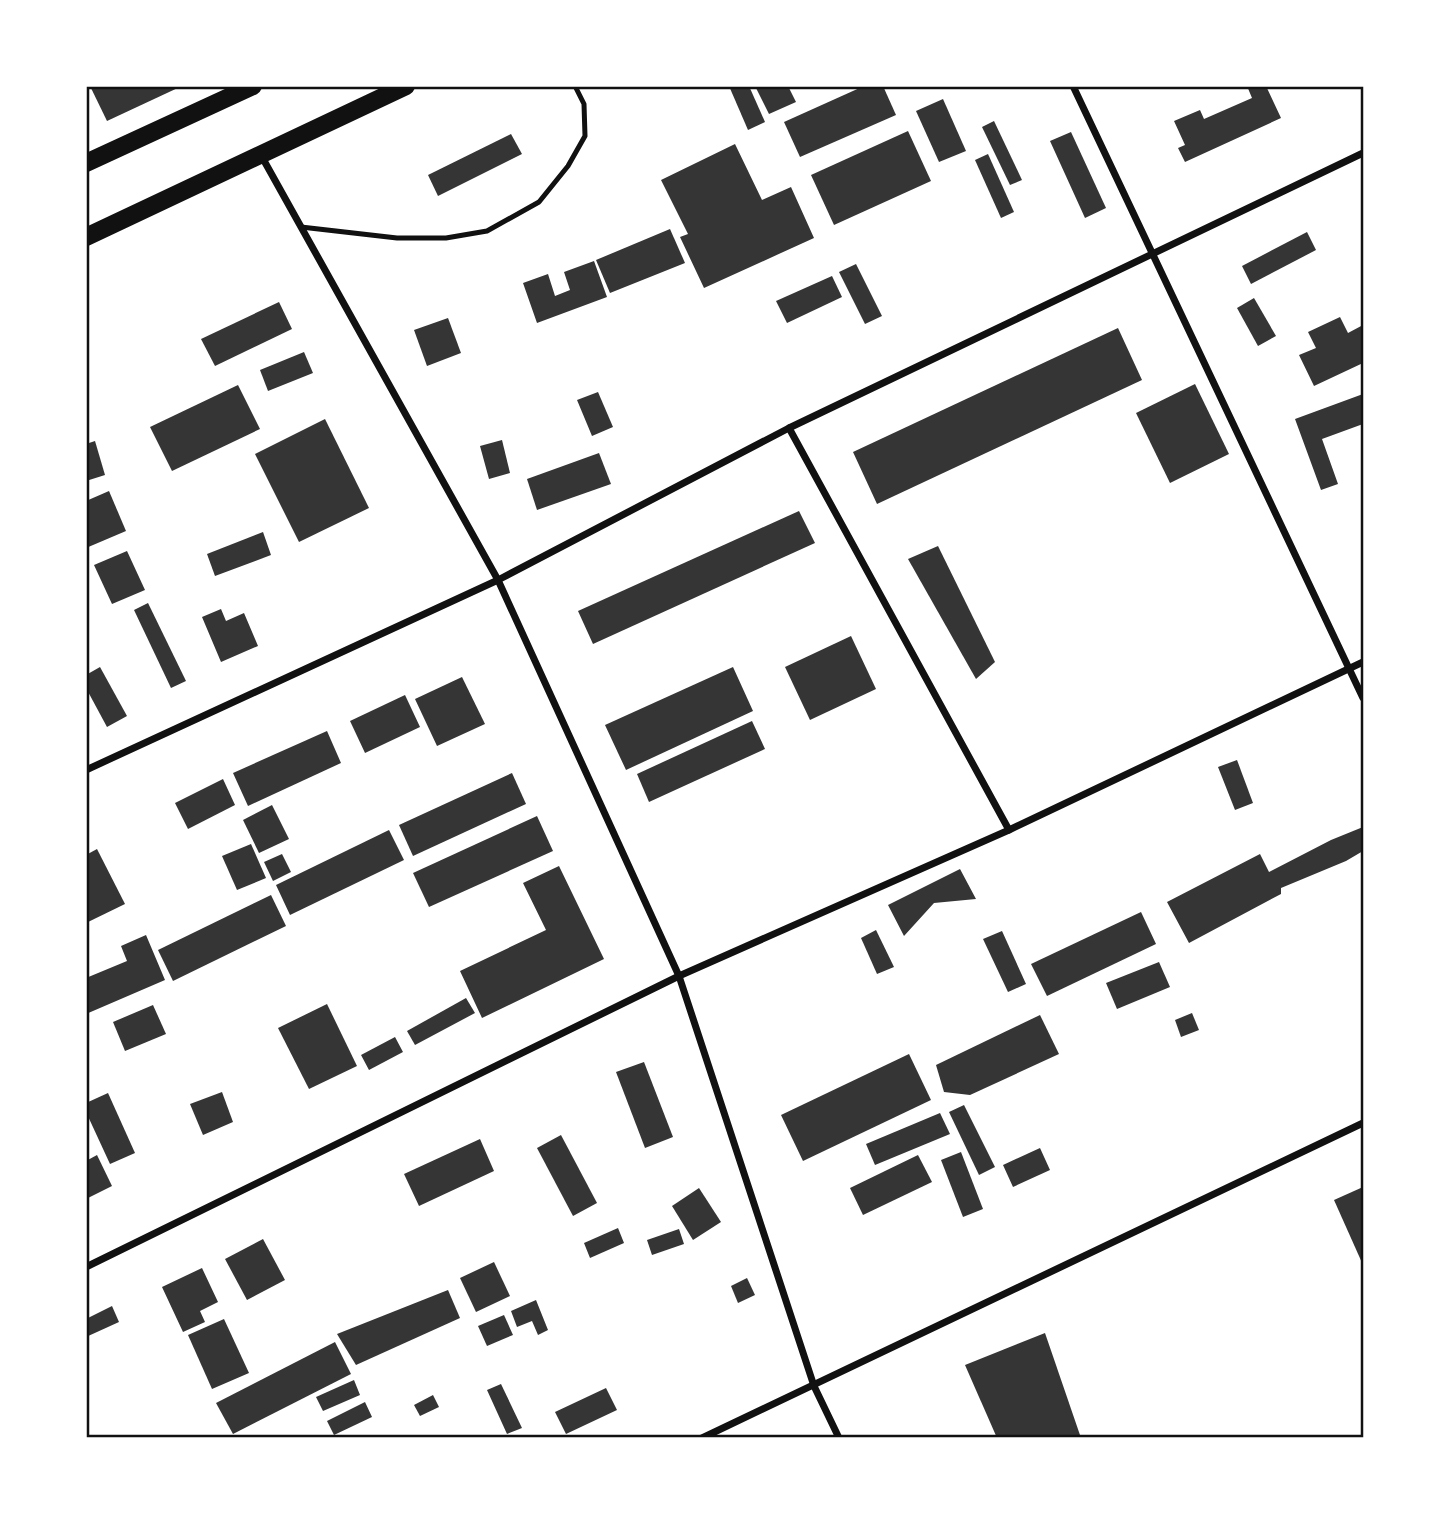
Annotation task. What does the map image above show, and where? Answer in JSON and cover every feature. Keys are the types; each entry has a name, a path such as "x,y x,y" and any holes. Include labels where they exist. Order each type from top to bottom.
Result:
{"main road":[{"path":"86,163 253,86"},
{"path":"86,237 406,86"}],"street":[{"path":"1073,86 1363,698"},
{"path":"86,770 498,580 789,428 1363,153"},
{"path":"261,155 498,580 679,975 814,1386 839,1438"},
{"path":"789,428 1009,830"},
{"path":"86,1267 679,975 1009,830 1363,662"},
{"path":"702,1438 1363,1123"}],"lane":[{"path":"301,227 397,239 446,238 487,231 539,202 568,166 585,136 584,104 575,86"}],"building":[{"path":"90,86 182,86 107,121"},
{"path":"729,86 749,86 765,122 748,130"},
{"path":"755,86 788,86 796,102 769,114"},
{"path":"864,86 883,86 896,115 800,157 784,122"},
{"path":"1247,86 1266,86 1281,118 1185,162 1178,148 1185,145 1174,121 1200,110 1204,119 1252,98"},
{"path":"943,99 966,151 939,162 916,111"},
{"path":"994,121 1022,180 1010,185 982,127"},
{"path":"908,131 931,181 834,225 811,175"},
{"path":"1071,132 1106,208 1085,218 1050,141"},
{"path":"511,134 522,154 438,196 428,175"},
{"path":"735,144 762,200 791,187 814,238 704,288 680,237 688,234 661,180"},
{"path":"988,154 1014,212 1001,218 975,160"},
{"path":"670,229 685,263 610,293 596,260"},
{"path":"1307,232 1316,250 1251,284 1242,266"},
{"path":"594,261 607,297 537,323 523,283 548,274 555,296 570,290 564,272"},
{"path":"856,264 882,316 865,324 839,272"},
{"path":"832,276 842,297 787,323 776,301"},
{"path":"1254,298 1276,336 1258,346 1237,308"},
{"path":"279,302 292,329 215,366 201,339"},
{"path":"1340,317 1348,333 1363,325 1363,363 1314,386 1299,355 1316,348 1308,332"},
{"path":"448,318 461,353 427,366 414,330"},
{"path":"1118,328 1142,380 877,504 853,452"},
{"path":"304,352 313,373 268,391 260,370"},
{"path":"1195,384 1229,454 1170,483 1136,413"},
{"path":"238,385 260,429 172,471 150,427"},
{"path":"598,392 613,427 592,436 577,400"},
{"path":"1363,394 1363,424 1322,439 1338,484 1321,490 1295,419"},
{"path":"325,419 369,508 299,542 255,454"},
{"path":"502,440 510,473 489,479 480,446"},
{"path":"95,441 105,475 86,481 86,444"},
{"path":"599,453 611,484 537,510 527,479"},
{"path":"109,491 126,531 86,548 86,501"},
{"path":"799,511 815,543 593,644 578,611"},
{"path":"263,532 271,555 215,576 207,554"},
{"path":"938,546 995,662 976,679 908,559"},
{"path":"127,551 145,590 112,604 94,565"},
{"path":"148,603 186,681 171,688 134,610"},
{"path":"221,609 226,621 244,613 258,646 221,662 202,617"},
{"path":"851,636 876,689 810,720 785,667"},
{"path":"100,667 127,716 107,727 86,688 86,675"},
{"path":"733,667 753,711 626,770 605,725"},
{"path":"462,677 485,724 437,746 415,699"},
{"path":"405,695 420,727 365,753 350,721"},
{"path":"752,721 765,749 649,802 637,774"},
{"path":"327,731 341,763 248,806 233,773"},
{"path":"1237,760 1253,803 1235,810 1218,767"},
{"path":"512,773 526,804 413,856 399,825"},
{"path":"223,779 235,805 188,829 175,803"},
{"path":"272,805 289,839 259,853 243,820"},
{"path":"537,816 553,851 429,907 413,873"},
{"path":"1363,827 1363,851 1346,861 1281,888 1281,894 1189,943 1167,902 1260,854 1269,872"},
{"path":"389,830 404,860 290,915 276,885"},
{"path":"251,844 266,878 237,890 222,856"},
{"path":"97,849 125,904 86,923 86,855"},
{"path":"282,854 291,872 273,881 264,862"},
{"path":"559,866 604,959 482,1018 460,971 546,930 523,883"},
{"path":"960,869 976,899 934,903 904,936 888,905"},
{"path":"271,895 286,926 173,981 158,950"},
{"path":"1141,912 1156,944 1047,996 1031,964"},
{"path":"876,930 894,967 877,974 861,938"},
{"path":"1002,931 1026,984 1008,992 983,939"},
{"path":"146,935 165,980 86,1014 86,978 127,961 121,946"},
{"path":"1159,962 1170,987 1117,1009 1106,983"},
{"path":"466,998 475,1013 415,1045 407,1031"},
{"path":"327,1004 357,1066 309,1089 278,1028"},
{"path":"153,1005 166,1034 125,1051 113,1022"},
{"path":"1192,1013 1199,1030 1181,1037 1175,1020"},
{"path":"1040,1015 1059,1054 970,1095 944,1092 936,1065"},
{"path":"395,1037 403,1052 369,1070 361,1055"},
{"path":"909,1054 931,1100 803,1161 781,1115"},
{"path":"644,1062 673,1137 645,1148 616,1072"},
{"path":"222,1092 233,1122 203,1135 190,1104"},
{"path":"108,1093 135,1153 110,1164 86,1112 86,1103"},
{"path":"964,1105 995,1167 979,1175 949,1112"},
{"path":"940,1113 950,1134 875,1165 866,1144"},
{"path":"561,1135 597,1203 573,1216 537,1148"},
{"path":"480,1139 494,1171 419,1206 404,1174"},
{"path":"1040,1148 1050,1170 1013,1187 1003,1165"},
{"path":"961,1152 983,1209 963,1217 941,1160"},
{"path":"97,1155 112,1186 86,1199 86,1161"},
{"path":"918,1155 932,1182 863,1215 850,1188"},
{"path":"1363,1187 1363,1265 1334,1200"},
{"path":"699,1188 721,1222 693,1240 672,1206"},
{"path":"618,1228 624,1243 590,1258 584,1243"},
{"path":"679,1229 684,1244 652,1255 647,1240"},
{"path":"263,1239 285,1280 247,1300 225,1259"},
{"path":"494,1262 510,1296 476,1312 460,1278"},
{"path":"202,1268 218,1302 200,1311 205,1322 183,1332 162,1287"},
{"path":"747,1278 755,1295 738,1303 731,1286"},
{"path":"448,1290 460,1318 356,1365 337,1334"},
{"path":"536,1300 548,1330 538,1335 532,1321 517,1327 511,1311"},
{"path":"112,1306 119,1322 86,1337 86,1319"},
{"path":"504,1315 513,1335 487,1346 478,1326"},
{"path":"224,1319 249,1373 212,1389 188,1335"},
{"path":"1045,1333 1081,1438 997,1438 965,1365"},
{"path":"335,1342 351,1374 233,1434 216,1403"},
{"path":"354,1380 360,1395 323,1411 316,1397"},
{"path":"501,1384 522,1428 507,1434 487,1390"},
{"path":"606,1388 617,1410 566,1434 555,1412"},
{"path":"433,1395 439,1407 420,1416 414,1405"},
{"path":"365,1402 372,1417 334,1435 327,1421"}]}
